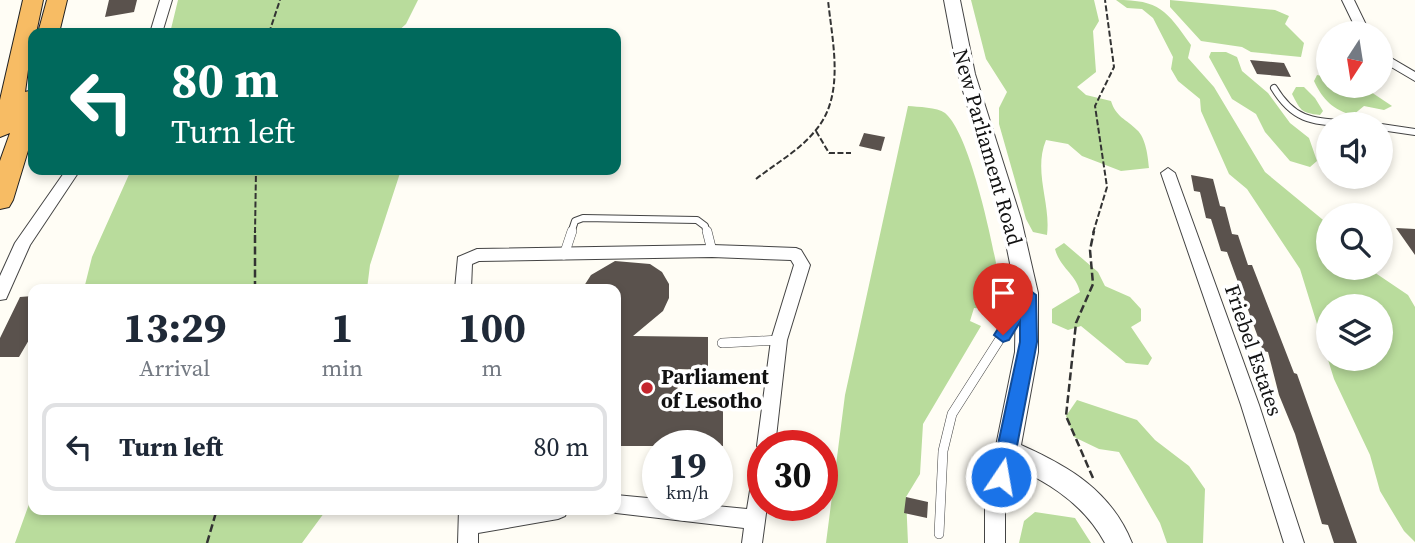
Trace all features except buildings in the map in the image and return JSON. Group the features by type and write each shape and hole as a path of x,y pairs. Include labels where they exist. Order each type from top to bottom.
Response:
{"highway":[{"path":"0,129 10,107 33,0"},
{"path":"50,28 57,0"},
{"path":"0,200 28,113"}],"street":[{"path":"158,28 166,0"},
{"name":"New Parliament Road","path":"952,0 964,72 1016,235 1028,295 1028,342 995,503 995,543"},
{"path":"1348,0 1358,21"},
{"path":"1393,63 1415,77"},
{"name":"Friebel Estates","path":"1168,173 1250,405 1294,543"},
{"path":"0,294 23,243 70,175"},
{"path":"463,284 462,266 470,257 786,251 801,258 802,265 779,340 768,430"},
{"path":"1007,451 1061,475 1087,493 1107,518 1119,543"},
{"path":"621,505 747,519"},
{"path":"468,526 526,515"},
{"path":"752,543 756,521"}],"lane":[{"path":"1274,88 1289,112 1316,120"},
{"path":"1393,129 1415,132"},
{"path":"564,255 570,229 575,221 583,218 697,220 705,226 712,251"},
{"path":"939,534 943,451 953,414 1028,295"},
{"path":"722,343 779,340"}],"path":[{"path":"270,28 280,0"},
{"path":"756,179 816,131 831,102 835,69 828,0"},
{"path":"1087,493 1094,480 1091,467 1066,416 1076,323 1093,284 1090,250 1098,209 1107,187 1095,106 1114,67 1105,0"},
{"path":"816,131 829,153 850,153"},
{"path":"256,175 256,284"},
{"path":"207,543 215,515"}],"green space":[{"path":"178,0 418,0 402,28 171,28"},
{"path":"971,0 1094,0 1099,21 1093,31 1096,72 1077,87 1086,95 1111,101 1116,111 1140,133 1144,143 1149,168 1121,171 1082,156 1068,144 1046,140 1041,164 1047,235 1033,232 1026,219 999,124 999,108 1007,92 986,59"},
{"path":"1116,0 1143,2 1168,15 1191,45 1188,58 1214,87 1265,172 1316,214 1316,280 1386,280 1408,295 1415,307 1415,542 1404,531 1380,491 1370,455 1332,371 1393,371 1393,294 1316,294 1316,321 1300,269 1247,189 1229,174 1201,111 1200,99 1178,81 1171,69 1173,57 1153,18 1142,9 1127,8"},
{"path":"1170,0 1275,10 1289,16 1285,24 1304,43 1301,57 1251,52 1242,47 1201,41 1170,7"},
{"path":"1211,52 1226,52 1237,57 1242,71 1268,93 1290,123 1309,138 1316,162 1310,167 1290,161 1265,132 1256,114 1232,99 1209,57"},
{"path":"1296,87 1304,87 1323,111 1316,112 1316,114 1304,111 1292,94"},
{"path":"1380,98 1392,106 1384,110 1364,106 1357,112 1344,112 1325,99"},
{"path":"908,106 942,111 955,126 975,175 997,266 1004,310 974,308 970,321 981,326 923,424 920,474 906,497 908,543 826,543 829,521 838,521 838,450 845,395"},
{"path":"129,175 399,175 370,265 368,284 85,284 92,257"},
{"path":"1064,243 1098,272 1105,286 1130,297 1141,309 1141,321 1131,327 1152,358 1148,365 1126,363 1081,326 1068,330 1052,323 1052,309 1080,292 1075,280 1057,256 1055,249"},
{"path":"1077,400 1137,420 1155,440 1189,466 1205,489 1203,543 1167,543 1160,523 1119,452 1099,449 1074,437 1066,416"},
{"path":"28,507 28,515 323,515 302,543 15,543"},
{"path":"1035,512 1075,518 1091,543 1019,543 1024,521"}],"place":[{"name":"Parliament of Lesotho","path":"647,388"}],"route":[{"path":"1001,477 1028,342 1028,295 1003,335"}]}
